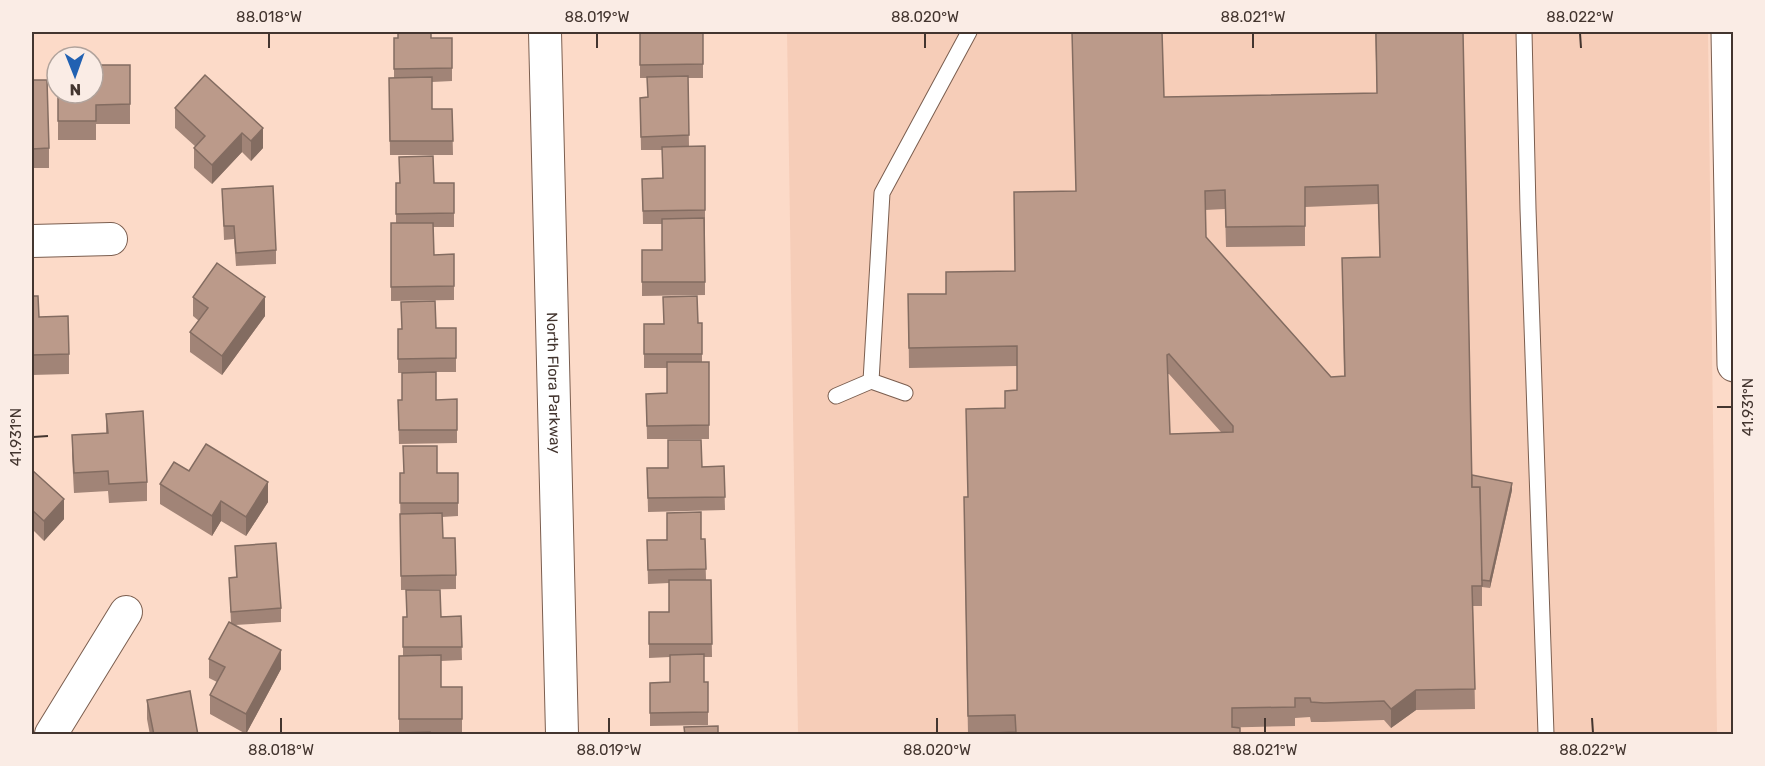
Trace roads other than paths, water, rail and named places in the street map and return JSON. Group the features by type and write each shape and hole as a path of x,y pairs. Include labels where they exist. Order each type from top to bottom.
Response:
{"street":[{"name":"North Flora Parkway","path":"545,32 562,735"},
{"path":"1728,32 1734,365"},
{"path":"32,241 111,239"},
{"path":"51,735 126,612"}],"lane":[{"path":"871,381 882,192 969,32"},
{"path":"1524,32 1528,221 1546,735"},
{"path":"836,396 871,381 905,393"}]}
